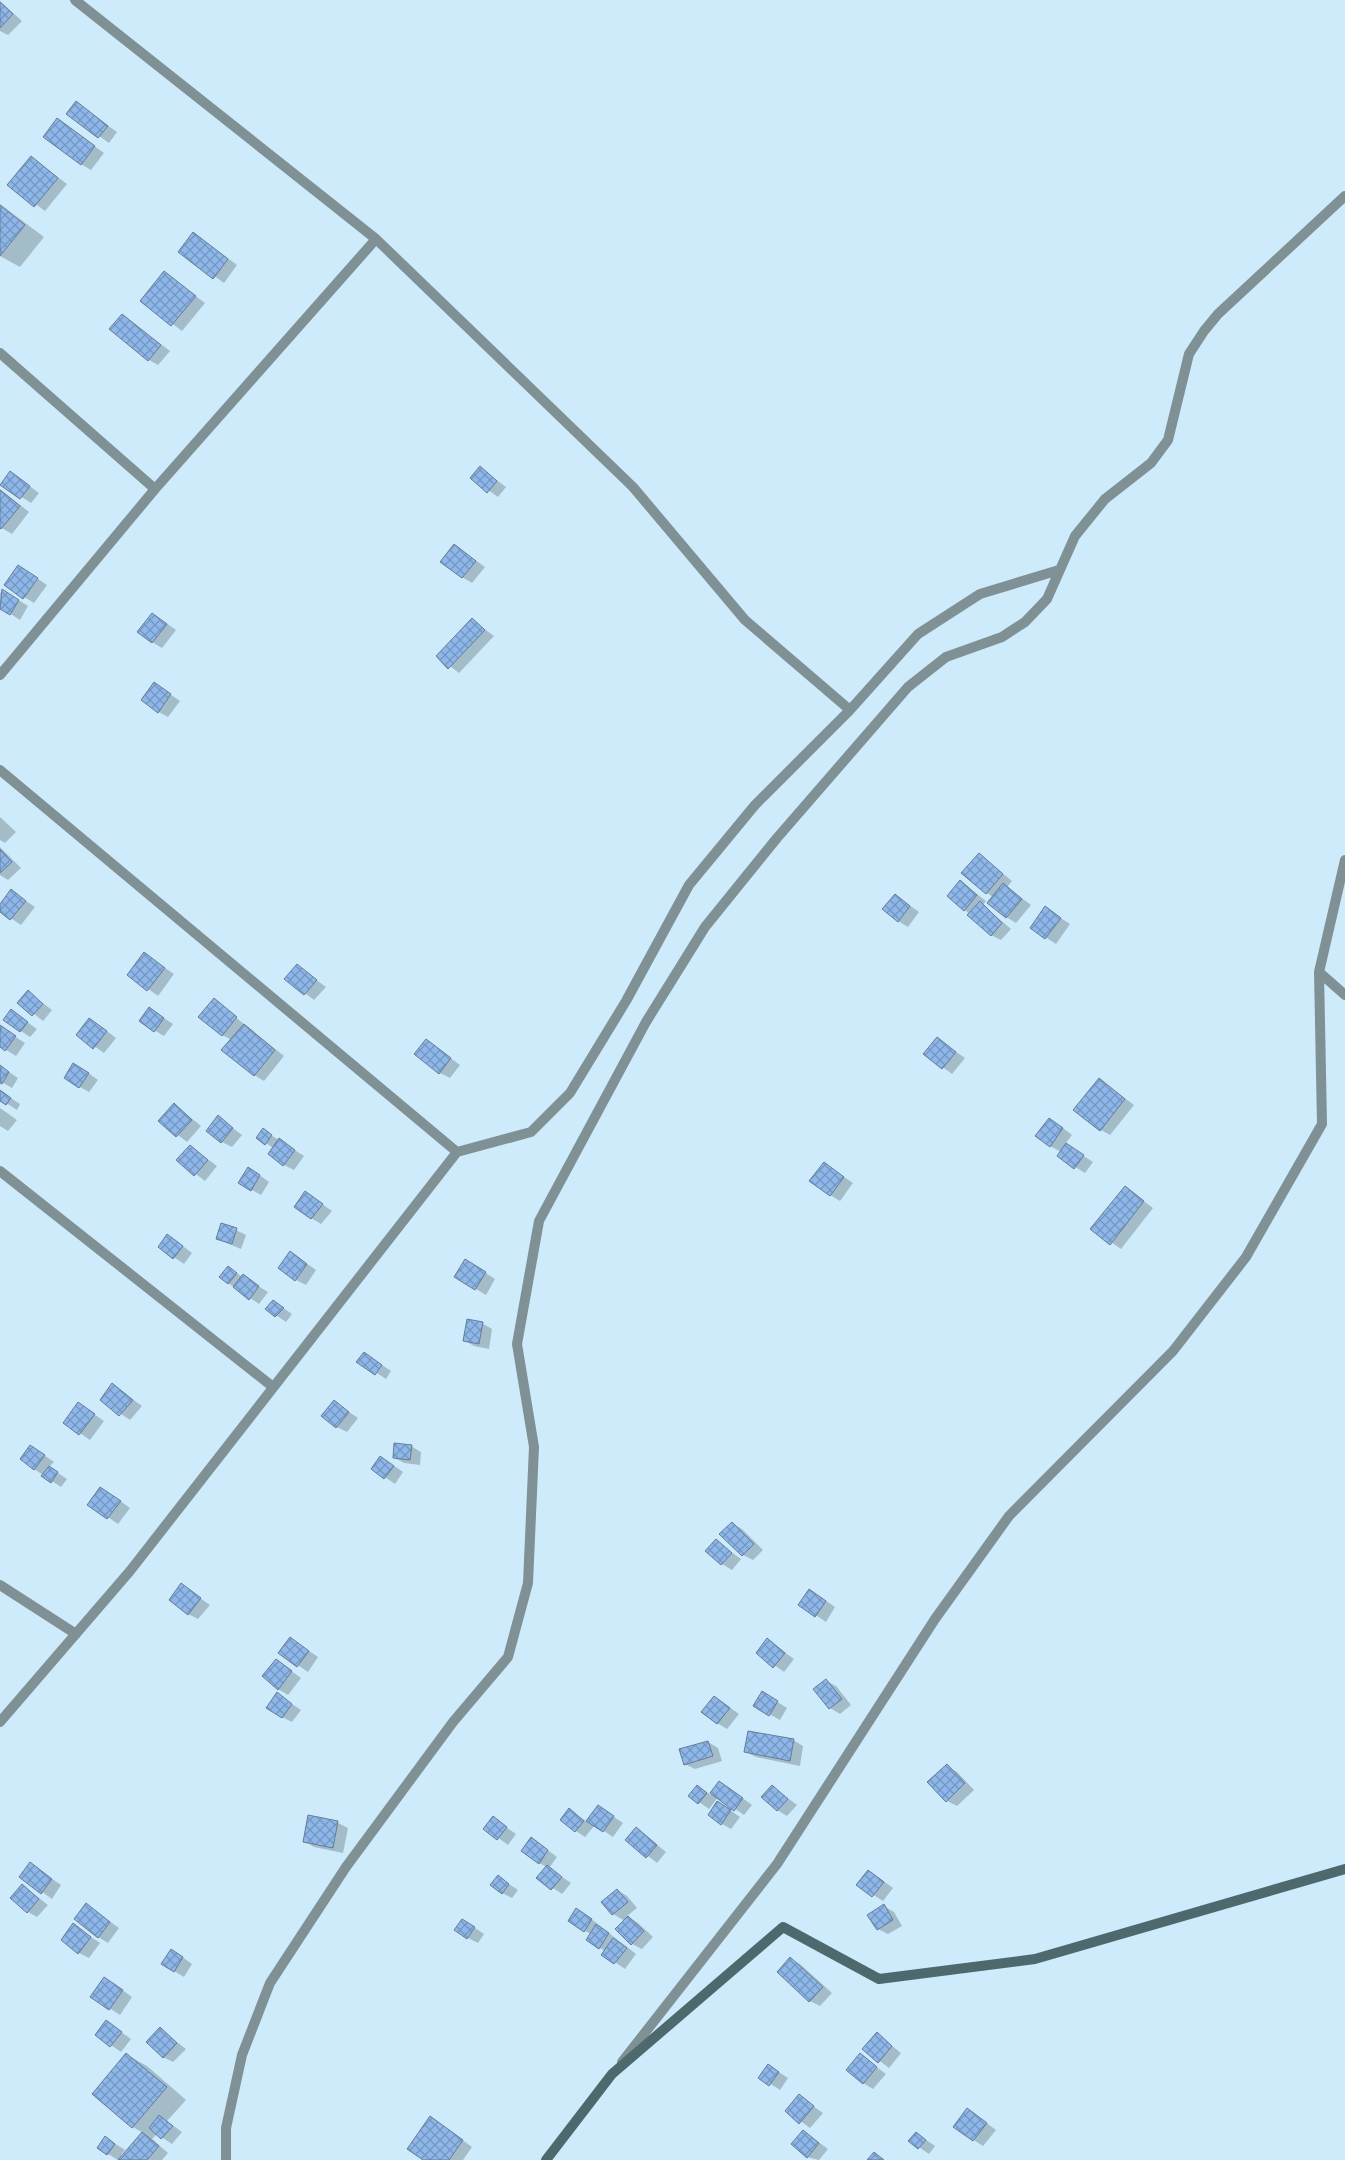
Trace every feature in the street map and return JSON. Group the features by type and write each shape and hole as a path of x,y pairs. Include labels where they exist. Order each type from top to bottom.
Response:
{"street":[{"path":"75,0 376,239 633,487 745,620 850,710"},
{"path":"226,2160 226,2128 242,2055 270,1983 352,1859 453,1722 508,1657 528,1582 534,1447 517,1344 539,1221 646,1022 705,927 777,838 908,687 946,657 1002,636 1025,622 1047,599 1075,536 1105,499 1151,463 1168,440 1190,354 1204,331 1218,314 1345,196"},
{"path":"0,675 155,489 376,239"},
{"path":"0,353 155,489"},
{"path":"0,1722 130,1571 457,1152 531,1132 570,1093 626,1000 689,885 755,806 850,710 918,634 980,594 1059,570"},
{"path":"0,770 457,1152"},
{"path":"546,2160 777,1864 935,1619 1009,1516 1173,1351 1246,1257 1322,1124 1318,972 1345,860"},
{"path":"1318,972 1345,995"},
{"path":"0,1172 273,1388"},
{"path":"0,1585 76,1634"},
{"path":"612,2074 783,1927 879,1979 1035,1959 1345,1869"}],"building":[{"path":"0,2 13,14 0,28"},
{"path":"76,101 108,126 98,138 66,114"},
{"path":"57,118 95,146 81,165 43,137"},
{"path":"31,156 58,178 34,207 7,185"},
{"path":"0,205 25,225 0,256"},
{"path":"193,232 228,259 213,279 178,252"},
{"path":"164,271 196,296 171,326 140,301"},
{"path":"122,314 161,345 148,361 109,329"},
{"path":"480,466 497,481 487,493 470,478"},
{"path":"10,471 30,486 20,499 0,485"},
{"path":"0,490 20,506 1,529 0,528"},
{"path":"454,544 476,561 462,578 440,562"},
{"path":"18,565 38,578 23,599 4,585"},
{"path":"2,589 19,600 10,615 0,609"},
{"path":"152,613 167,624 152,643 137,632"},
{"path":"472,618 485,630 448,669 436,656"},
{"path":"154,682 171,694 158,713 141,700"},
{"path":"0,849 12,862 0,873"},
{"path":"979,853 1003,874 986,894 961,873"},
{"path":"960,880 977,895 964,911 947,896"},
{"path":"1003,883 1022,899 1006,918 987,903"},
{"path":"11,889 26,901 10,920 0,912 0,904"},
{"path":"895,894 910,906 898,922 882,909"},
{"path":"980,901 1002,923 991,936 967,915"},
{"path":"1045,906 1061,918 1045,939 1030,928"},
{"path":"144,952 165,968 147,991 127,975"},
{"path":"297,964 317,980 304,995 284,979"},
{"path":"28,990 43,1004 32,1016 17,1003"},
{"path":"214,998 237,1017 222,1036 198,1017"},
{"path":"149,1007 164,1018 154,1032 139,1021"},
{"path":"11,1009 28,1022 20,1032 3,1020"},
{"path":"89,1018 107,1031 93,1049 76,1035"},
{"path":"244,1024 275,1050 254,1076 221,1050"},
{"path":"0,1025 16,1036 5,1051 0,1047"},
{"path":"937,1037 956,1052 942,1069 923,1054"},
{"path":"426,1039 451,1058 439,1074 414,1054"},
{"path":"73,1063 89,1073 79,1088 64,1078"},
{"path":"0,1065 9,1072 2,1084 0,1083"},
{"path":"1099,1078 1125,1099 1100,1131 1073,1110"},
{"path":"0,1090 11,1098 6,1105 0,1101"},
{"path":"174,1103 192,1120 176,1137 158,1121"},
{"path":"218,1115 233,1128 221,1143 206,1131"},
{"path":"1049,1118 1063,1128 1050,1147 1035,1136"},
{"path":"263,1128 272,1135 265,1145 256,1138"},
{"path":"279,1138 295,1150 283,1166 268,1154"},
{"path":"1066,1143 1084,1155 1074,1169 1057,1156"},
{"path":"190,1145 208,1160 194,1176 176,1160"},
{"path":"824,1162 844,1177 830,1196 809,1181"},
{"path":"248,1167 260,1175 251,1191 238,1183"},
{"path":"1125,1186 1144,1201 1110,1245 1090,1229"},
{"path":"305,1191 323,1204 311,1219 294,1207"},
{"path":"221,1223 237,1228 232,1244 216,1239"},
{"path":"167,1234 183,1246 173,1259 158,1247"},
{"path":"290,1251 307,1264 295,1281 278,1268"},
{"path":"465,1259 486,1272 475,1290 454,1277"},
{"path":"228,1266 237,1273 228,1284 219,1277"},
{"path":"243,1274 259,1286 249,1300 233,1287"},
{"path":"273,1300 284,1308 275,1317 265,1309"},
{"path":"467,1319 483,1322 479,1344 463,1341"},
{"path":"364,1352 382,1365 375,1375 356,1362"},
{"path":"112,1383 133,1400 119,1416 100,1400"},
{"path":"334,1400 349,1412 336,1428 321,1416"},
{"path":"78,1402 95,1414 79,1435 63,1423"},
{"path":"394,1443 412,1445 410,1460 393,1458"},
{"path":"30,1445 45,1455 34,1470 20,1459"},
{"path":"380,1456 394,1466 384,1479 371,1469"},
{"path":"49,1466 58,1472 51,1483 41,1476"},
{"path":"100,1487 121,1501 107,1519 87,1505"},
{"path":"732,1522 754,1544 742,1556 719,1534"},
{"path":"716,1539 732,1553 721,1565 705,1551"},
{"path":"181,1583 201,1598 188,1615 169,1600"},
{"path":"809,1589 826,1601 815,1617 798,1605"},
{"path":"290,1637 309,1651 297,1667 278,1653"},
{"path":"767,1638 785,1653 773,1668 756,1653"},
{"path":"276,1659 292,1671 278,1690 262,1676"},
{"path":"826,1679 842,1699 829,1709 813,1689"},
{"path":"762,1691 778,1701 769,1716 753,1706"},
{"path":"277,1692 292,1704 282,1718 266,1708"},
{"path":"714,1696 730,1708 717,1724 701,1712"},
{"path":"748,1731 794,1739 790,1761 744,1752"},
{"path":"708,1741 713,1756 684,1765 679,1749"},
{"path":"947,1764 965,1783 946,1802 927,1782"},
{"path":"719,1781 743,1798 734,1811 710,1793"},
{"path":"697,1785 707,1793 698,1804 688,1796"},
{"path":"772,1785 788,1799 777,1811 761,1797"},
{"path":"717,1801 731,1810 721,1825 708,1815"},
{"path":"598,1805 614,1816 603,1832 586,1821"},
{"path":"569,1808 584,1821 575,1832 560,1820"},
{"path":"308,1815 338,1821 333,1848 303,1842"},
{"path":"493,1816 507,1827 497,1840 483,1829"},
{"path":"636,1827 657,1845 646,1858 625,1840"},
{"path":"531,1837 548,1850 539,1864 521,1851"},
{"path":"30,1862 52,1879 41,1894 19,1877"},
{"path":"547,1865 562,1877 551,1890 536,1878"},
{"path":"868,1870 884,1882 872,1897 856,1885"},
{"path":"498,1875 509,1884 502,1894 490,1885"},
{"path":"22,1884 39,1899 27,1913 10,1898"},
{"path":"617,1889 628,1902 612,1915 601,1902"},
{"path":"86,1903 110,1922 98,1938 74,1919"},
{"path":"884,1904 893,1920 877,1930 867,1915"},
{"path":"576,1908 592,1919 584,1932 568,1921"},
{"path":"628,1916 644,1931 631,1945 615,1929"},
{"path":"462,1919 475,1927 467,1939 454,1930"},
{"path":"73,1923 91,1937 78,1954 61,1940"},
{"path":"596,1924 609,1933 599,1949 586,1940"},
{"path":"613,1938 627,1948 614,1964 601,1955"},
{"path":"171,1949 183,1957 174,1972 161,1964"},
{"path":"790,1957 823,1987 809,2002 777,1972"},
{"path":"104,1977 123,1990 109,2010 90,1997"},
{"path":"106,2020 122,2032 110,2047 95,2035"},
{"path":"160,2027 177,2043 163,2058 146,2042"},
{"path":"877,2032 892,2046 878,2063 862,2049"},
{"path":"126,2053 167,2087 132,2128 92,2094"},
{"path":"860,2053 877,2067 863,2084 846,2070"},
{"path":"768,2064 779,2072 769,2086 758,2078"},
{"path":"799,2094 814,2106 799,2124 785,2111"},
{"path":"967,2108 987,2123 973,2141 953,2127"},
{"path":"159,2115 173,2126 161,2139 149,2128"},
{"path":"430,2116 463,2140 449,2160 423,2160 407,2149"},
{"path":"803,2130 819,2143 807,2158 791,2144"},
{"path":"142,2132 159,2146 147,2160 118,2160"},
{"path":"916,2132 926,2140 918,2149 908,2141"},
{"path":"105,2136 115,2144 107,2155 97,2148"},
{"path":"874,2152 884,2160 867,2160"}]}
